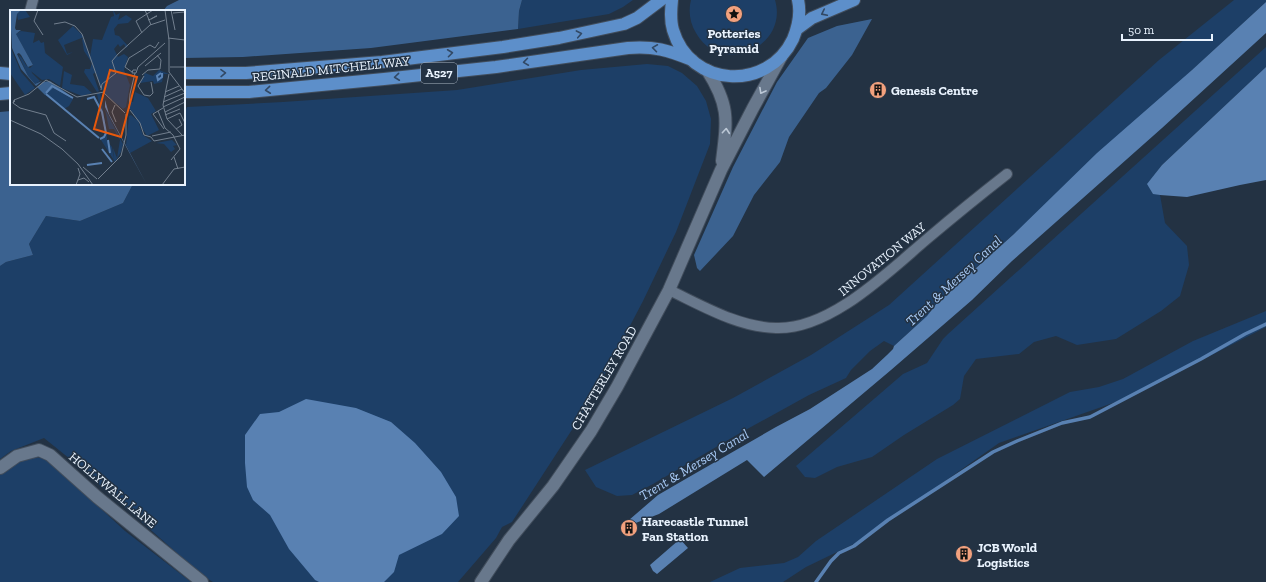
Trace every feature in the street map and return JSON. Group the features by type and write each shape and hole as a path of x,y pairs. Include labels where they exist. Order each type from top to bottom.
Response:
{"main road":[{"name":"REGINALD MITCHELL WAY","path":"185,74 246,73 382,62 552,39 624,24 637,18 661,0"},
{"name":"A527","path":"672,0 671,20 673,30 682,50 692,60 707,70 716,74 730,77 742,76 764,70 781,57 788,49 797,29 799,12 798,0"},
{"path":"797,29 812,18 854,0"},
{"name":"REGINALD MITCHELL WAY","path":"185,92 249,92 376,80 496,67 628,48 645,47 659,49 672,52 692,60"},
{"path":"0,73 10,74"},
{"path":"0,94 10,93"}],"street":[{"path":"30,10 33,0"},
{"name":"CHATTERLEY ROAD","path":"481,582 509,540 552,486 594,426 634,356 669,290 721,170 781,57"},
{"name":"CHATTERLEY ROAD","path":"707,70 722,97 725,111 726,128 721,170"},
{"name":"INNOVATION WAY","path":"669,290 720,314 752,326 777,329 804,325 819,320 845,305 878,281 1007,174"},
{"name":"HOLLYWALL LANE","path":"0,468 17,456 39,450 50,455 97,497 202,582"}],"shaded area":[{"path":"179,0 522,0 519,11 518,29 371,48 243,57 185,58 185,10 164,10 167,6"},
{"path":"522,0 633,0 609,14 518,29 519,11"},
{"path":"691,0 775,0 777,17 772,31 763,43 750,51 736,54 721,53 707,46 696,33 690,17"},
{"path":"1234,0 1266,0 1266,2 1014,234 953,287 937,303 927,316 894,346 884,341 870,351 851,370 846,378 809,395 632,495 617,496 596,487 585,470 733,398 811,355 889,305 1159,60"},
{"path":"1266,2 1266,33 1162,128 1012,261 972,300 764,477 747,460 659,514 633,524 629,520 658,495 810,409 872,369 893,349 894,346 927,316 937,303 1014,234 1097,153 1192,70"},
{"path":"872,19 852,55 826,88 819,93 789,137 780,162 754,195 733,236 700,271 697,268 694,255 733,167 777,82 808,38 837,26"},
{"path":"1266,47 1266,67 1162,165 1148,184 1153,193 1160,195 1165,223 1187,246 1189,265 1180,296 1161,311 1116,339 1077,345 1056,336 1034,342 1019,354 976,359 964,376 960,399 953,405 904,435 872,457 837,467 815,478 805,477 796,466 903,374 927,363 948,334"},
{"path":"647,64 668,66 682,73 697,86 706,101 711,119 710,144 676,232 643,301 590,402 512,522 502,527 496,538 458,582 213,582 203,576 75,463 44,438 11,451 0,459 0,266 6,262 33,255 29,244 46,216 80,221 123,203 132,185 185,185 185,113 187,107 457,90 581,70"},
{"path":"1266,67 1266,180 1187,197 1153,194 1147,184 1162,165"},
{"path":"10,111 10,185 132,185 123,203 80,221 46,216 29,244 33,255 6,262 0,266 0,112"},
{"path":"1266,311 1266,327 1130,397 999,443 860,541 806,567 783,582 710,582 740,568 784,563 798,557 816,541 937,459 1070,392 1099,387 1123,379 1193,341"},
{"path":"306,399 356,408 391,422 415,443 441,472 456,497 459,516 442,534 399,555 394,572 384,582 319,582 315,580 289,549 270,515 253,500 247,487 245,435 260,414 279,412"},
{"path":"27,457 46,458 125,531 191,582 0,582 0,473"},
{"path":"680,539 688,548 657,574 653,571 650,565"}],"waterway":[{"path":"816,582 831,561 839,553 854,546 888,520 993,452 1062,423 1090,417 1266,324"}],"place":[{"name":"Potteries Pyramid","path":"734,14"},
{"name":"Genesis Centre","path":"878,90"},
{"name":"Harecastle Tunnel Fan Station","path":"629,528"},
{"name":"JCB World Logistics","path":"964,554"}],"water label":[{"name":"Trent & Mersey Canal","path":"954,281"},
{"name":"Trent & Mersey Canal","path":"694,465"}]}
